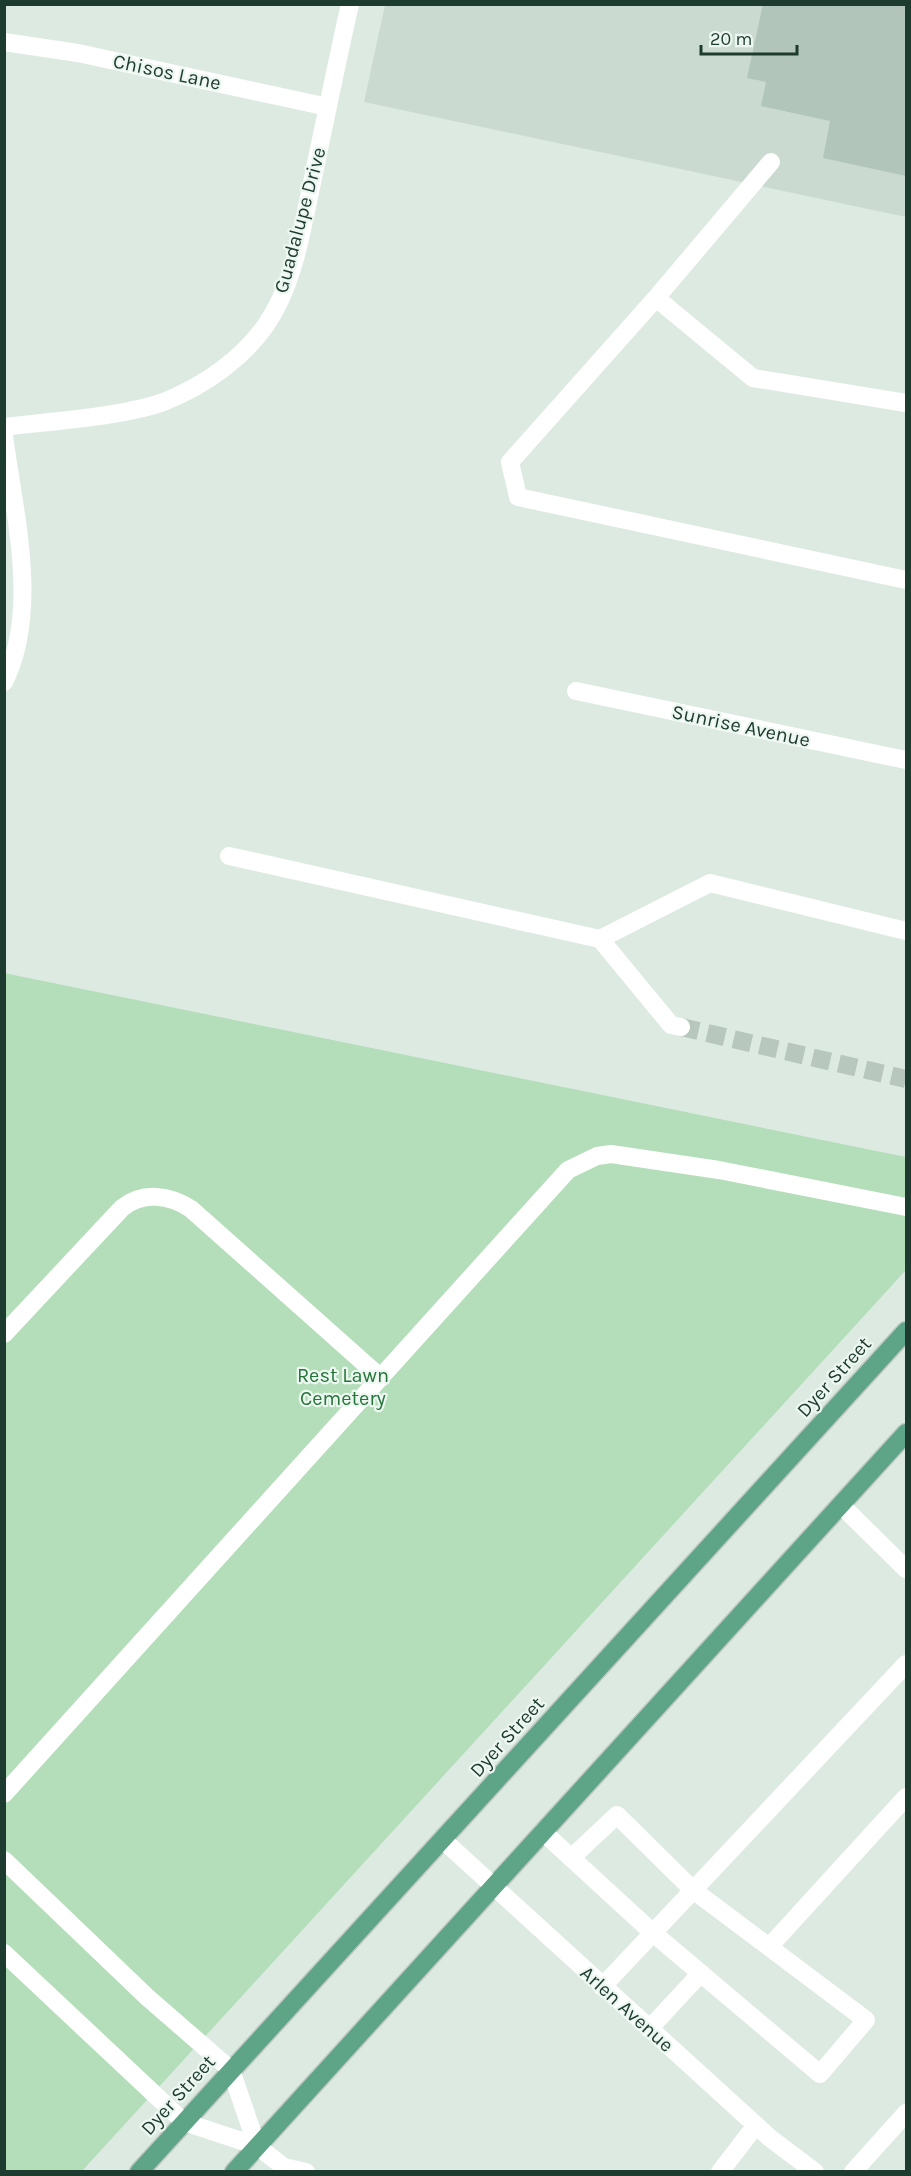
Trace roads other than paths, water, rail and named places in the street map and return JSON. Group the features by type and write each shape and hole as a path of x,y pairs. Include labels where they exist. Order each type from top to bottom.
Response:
{"main road":[{"name":"Dyer Street","path":"139,2172 906,1331"},
{"path":"234,2172 906,1433"}],"street":[{"name":"Guadalupe Drive","path":"4,427 125,411 164,402 188,391 222,370 253,341 267,323 285,290 300,236 350,4"},
{"name":"Chisos Lane","path":"4,42 78,53 328,107"},
{"path":"771,162 656,298 510,462 518,497 906,580"},
{"path":"656,298 753,378 906,403"},
{"path":"4,436 24,589 22,627 13,664 4,682"},
{"name":"Sunrise Avenue","path":"576,691 906,760"},
{"path":"230,856 600,939 671,1025 681,1027"},
{"path":"600,939 710,883 906,931"},
{"path":"4,1794 568,1170 597,1156 611,1154 718,1170 906,1207"},
{"path":"4,1334 122,1208 130,1202 147,1197 166,1197 191,1209 381,1378"},
{"path":"841,1505 906,1569"},
{"path":"602,1987 906,1664"},
{"path":"769,1947 906,1797"},
{"path":"543,1832 571,1858 653,1933 820,2074 866,2020 693,1890 617,1815 571,1858"},
{"name":"Arlen Avenue","path":"443,1840 492,1888 756,2125 815,2172"},
{"path":"4,1860 147,1997 231,2070 257,2146"},
{"path":"4,1953 184,2122 257,2146 284,2167 306,2172"},
{"path":"649,2029 701,1973"},
{"path":"853,2172 906,2113"},
{"path":"720,2172 756,2125"}],"tunnel":[{"path":"681,1027 906,1079"}],"park label":[{"name":"Rest Lawn Cemetery","path":"343,1386"}]}
